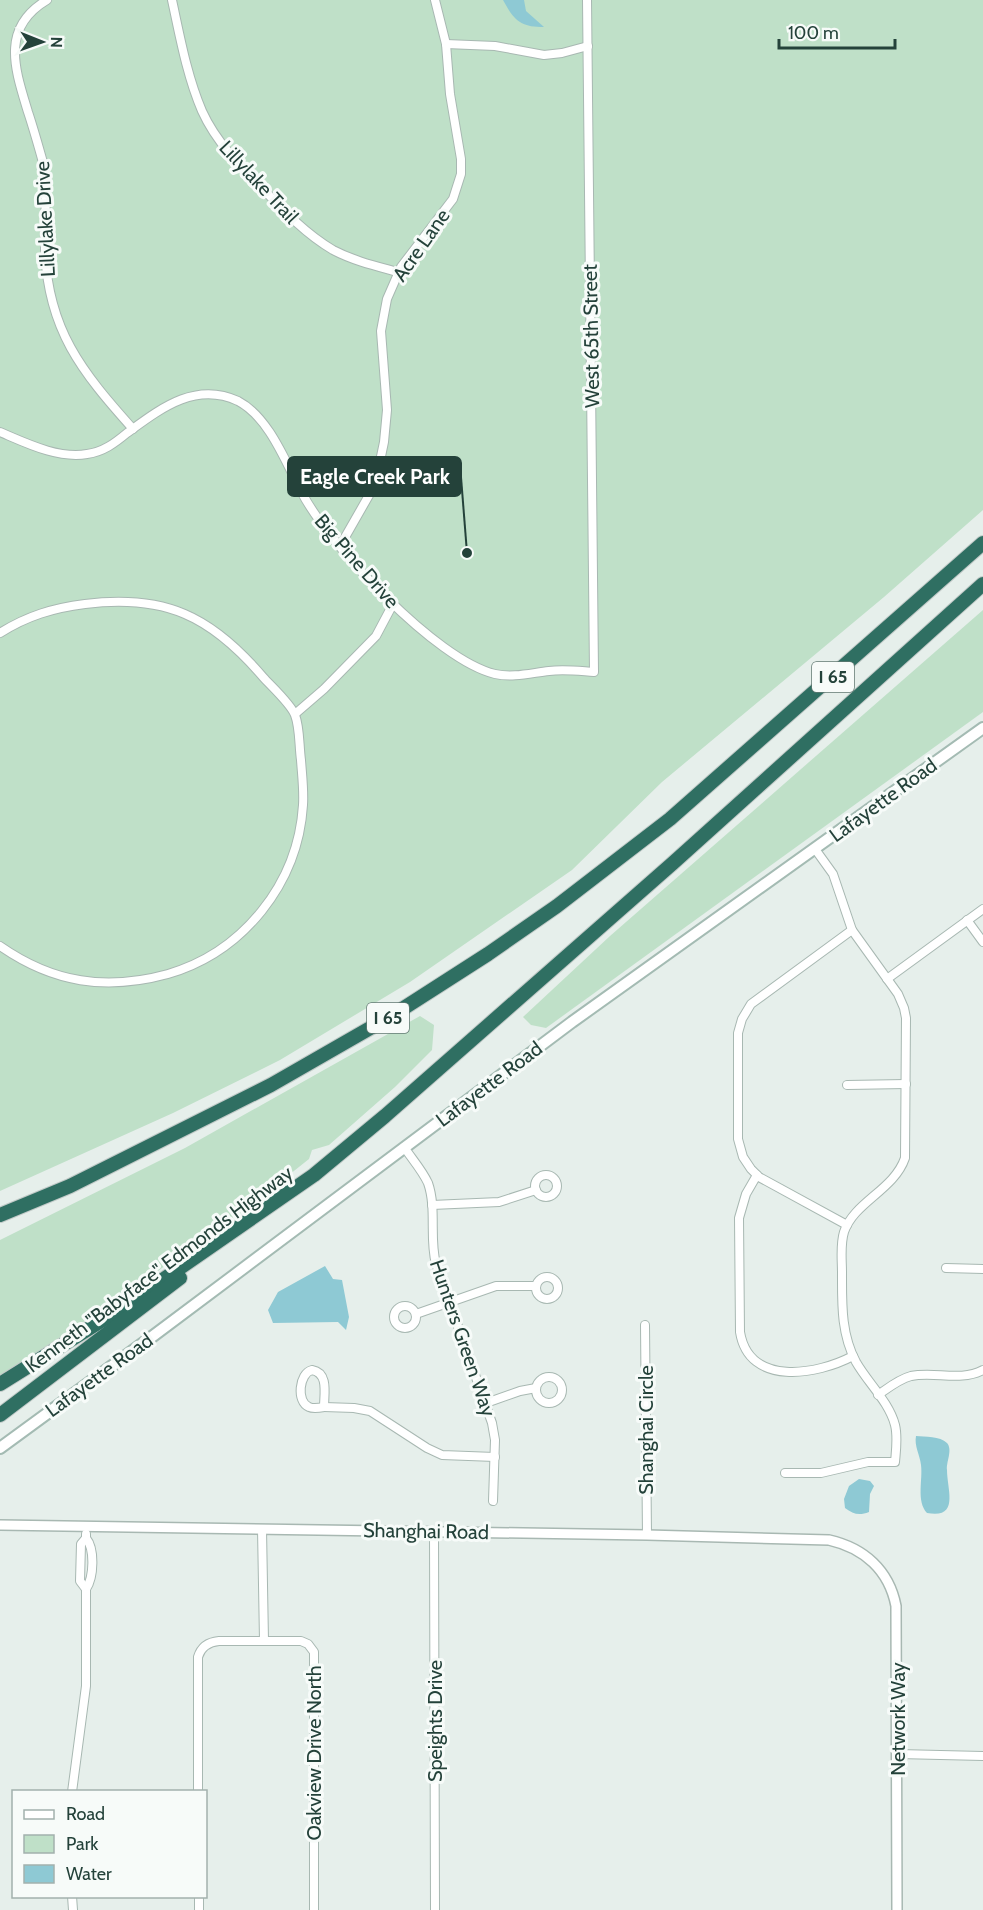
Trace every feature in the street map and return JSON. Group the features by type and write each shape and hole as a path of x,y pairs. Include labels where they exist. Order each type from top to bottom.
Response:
{"highway":[{"name":"I 65","path":"0,1225 70,1186 271,1085 345,1044 441,985 534,922 670,819 983,543"},
{"name":"I 65","path":"314,1175 385,1116 655,878 983,584"},
{"path":"955,610 983,591"},
{"path":"0,1384 125,1306 314,1175"},
{"name":"Kenneth \"Babyface\" Edmonds Highway","path":"0,1415 314,1175"},
{"path":"0,1215 70,1186"}],"main road":[{"name":"Lafayette Road","path":"0,1448 572,1022 983,728"}],"street":[{"name":"Lillylake Drive","path":"47,0 33,10 25,20 17,35 14,57 44,166 45,248 50,294 62,331 74,356 92,383 133,429"},
{"name":"Lillylake Trail","path":"172,0 197,99 214,134 234,159 301,227 323,244 354,260 398,272"},
{"path":"435,0 446,44 495,46 544,55 588,46"},
{"name":"West 65th Street","path":"587,0 594,672"},
{"name":"Acre Lane","path":"340,546 366,503 379,466 385,435 387,410 382,320 388,296 398,272 449,205 459,185 462,163 450,94 446,44"},
{"name":"Big Pine Drive","path":"1,434 45,449 82,455 107,448 167,404 190,396 215,394 230,398 246,406 266,425 309,505 340,546 393,604 442,646 472,665 489,672 514,676 562,670 594,672"},
{"path":"0,632 31,616 64,607 128,600 157,604 197,620 225,638 247,658 295,714 304,789 300,829 290,862 273,895 257,918 238,937 209,957 184,968 147,979 92,983 65,977 26,962 0,946"},
{"path":"295,714 324,689 376,636 393,604"},
{"path":"785,1473 818,1474 871,1461 895,1462 897,1437 895,1424 853,1356 846,1339 842,1310 842,1242 847,1225 858,1211 895,1178 903,1165 907,1148 904,1008 898,994 852,930 833,874 815,849"},
{"path":"887,979 983,909"},
{"path":"967,921 983,942"},
{"path":"847,1225 757,1175 747,1164 738,1138 737,1040 741,1019 756,999 852,930"},
{"path":"847,1085 906,1084"},
{"name":"Hunters Green Way","path":"404,1147 428,1183 432,1205 433,1253 495,1435 493,1501"},
{"path":"757,1175 746,1194 739,1218 740,1332 743,1346 757,1362 769,1369 780,1371 818,1370 836,1365 853,1356"},
{"path":"432,1205 499,1202 536,1190"},
{"path":"946,1268 983,1269"},
{"path":"416,1314 496,1286 536,1286"},
{"name":"Shanghai Circle","path":"645,1325 647,1535"},
{"path":"324,1407 324,1377 316,1370 307,1371 302,1378 302,1401 309,1407 354,1408 370,1411 427,1448 442,1455 495,1457"},
{"path":"878,1395 900,1380 911,1376 967,1375 983,1370"},
{"path":"486,1403 522,1390 536,1388"},
{"name":"Shanghai Road","path":"0,1525 647,1535 830,1540 852,1546"},
{"path":"72,1790 86,1686 86,1589 80,1581 81,1544 86,1538 86,1526"},
{"path":"262,1529 264,1641"},
{"name":"Speights Drive","path":"434,1532 435,1910"},
{"name":"Network Way","path":"852,1546 869,1557 879,1568 889,1584 896,1603 897,1910"},
{"name":"Oakview Drive North","path":"198,1790 199,1654 206,1644 213,1642 305,1642 314,1652 314,1910"},
{"path":"898,1754 983,1755"}],"green space":[{"path":"0,0 983,0 983,510 884,597 662,782 572,870 410,982 280,1060 173,1113 0,1191"},
{"path":"983,610 983,712 546,1028 531,1025 523,1017 610,936"},
{"path":"420,1016 434,1025 432,1050 395,1087 329,1145 312,1150 309,1159 246,1209 202,1238 138,1286 0,1375 0,1240 185,1148"}],"water":[{"path":"503,0 524,0 526,11 544,27 523,24 514,17"},
{"path":"325,1266 333,1279 342,1280 349,1317 346,1330 338,1322 273,1323 268,1310 278,1292"},
{"path":"916,1436 940,1439 949,1446 947,1467 949,1501 944,1512 927,1513 922,1503 921,1465"},
{"path":"859,1479 870,1481 874,1486 870,1494 869,1512 859,1514 845,1508 844,1499 849,1486"}],"place":[{"name":"Eagle Creek Park","path":"467,553"}]}
